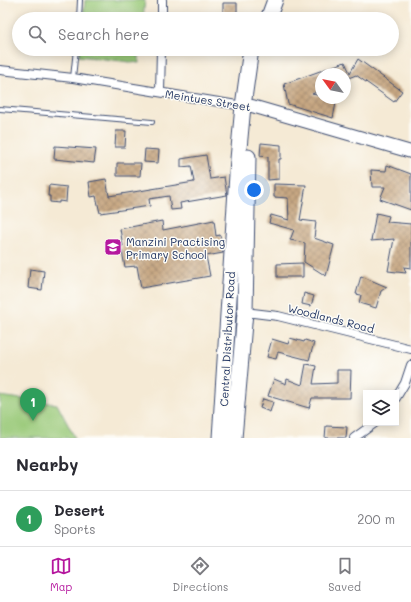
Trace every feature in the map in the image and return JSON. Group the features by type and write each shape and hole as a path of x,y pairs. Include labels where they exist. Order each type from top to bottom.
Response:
{"highway":[{"path":"261,12 264,0"},
{"path":"271,12 275,0"},
{"name":"Central Distributor Road","path":"234,438 245,312 248,106 251,56"},
{"name":"Central Distributor Road","path":"220,438 238,159 259,56"}],"street":[{"path":"162,0 162,12"},
{"path":"160,92 161,56"},
{"name":"Meintues Street","path":"0,70 74,78 248,106 411,152"},
{"name":"Woodlands Road","path":"245,312 278,316 411,349"},
{"path":"399,393 405,383 411,365"},
{"path":"354,438 371,426"}],"lane":[{"path":"79,12 80,0"},
{"path":"74,78 76,56"},
{"path":"0,109 152,122"}],"green space":[{"path":"85,0 145,0 144,12 84,12"},
{"path":"79,56 139,56 139,63"},
{"path":"0,396 57,404 75,438 0,438"}],"building":[{"path":"223,3 237,3 237,12 223,12"},
{"path":"358,59 402,91 394,102 356,75 351,77 351,71"},
{"path":"345,62 348,68 328,68"},
{"path":"315,73 315,93 312,94 315,95 315,104 336,104 333,118 288,104 284,84"},
{"path":"116,131 126,131 125,147 115,147"},
{"path":"261,143 281,145 279,179 268,180 268,157 260,156"},
{"path":"55,146 96,149 94,163 54,159"},
{"path":"145,149 159,150 158,163 144,162"},
{"path":"206,155 210,179 224,177 227,195 180,203 181,209 171,210 169,196 149,199 150,206 100,213 96,196 91,197 89,182 106,179 109,196 194,182 191,166 181,167 181,159"},
{"path":"117,163 141,163 140,176 117,176"},
{"path":"387,165 411,174 411,210 380,199 385,187 372,187 371,170 386,171"},
{"path":"274,184 306,185 300,220 316,222 314,238 334,245 326,276 304,262 305,243 290,240 294,230 269,223 271,215 289,220 288,198 274,197"},
{"path":"49,185 67,187 66,202 50,202 50,196 48,196"},
{"path":"376,213 389,216 387,222 411,224 411,268 404,267 406,273 388,271 394,239 371,241"},
{"path":"214,220 216,236 220,235 223,253 206,256 210,276 141,288 137,266 125,267 121,246 123,246 120,229 162,221 163,230"},
{"path":"303,263 303,277 277,277 277,264"},
{"path":"30,269 44,271 42,290 28,288"},
{"path":"361,276 387,287 381,291 376,308 359,303 361,295 356,294"},
{"path":"304,293 314,296 311,306 302,304"},
{"path":"290,338 314,343 309,360 278,352 276,359 267,357 272,339 288,344"},
{"path":"306,364 316,366 313,384 337,383 337,370 351,370 350,398 312,398 309,408 268,396 274,379 286,384 287,379 302,385"},
{"path":"263,399 273,402 270,412 260,408"},
{"path":"326,426 347,427 346,438 325,438"}],"place":[{"name":"Manzini Practising Primary School","path":"113,247"},
{"name":"Desert","path":"33,421"}]}
